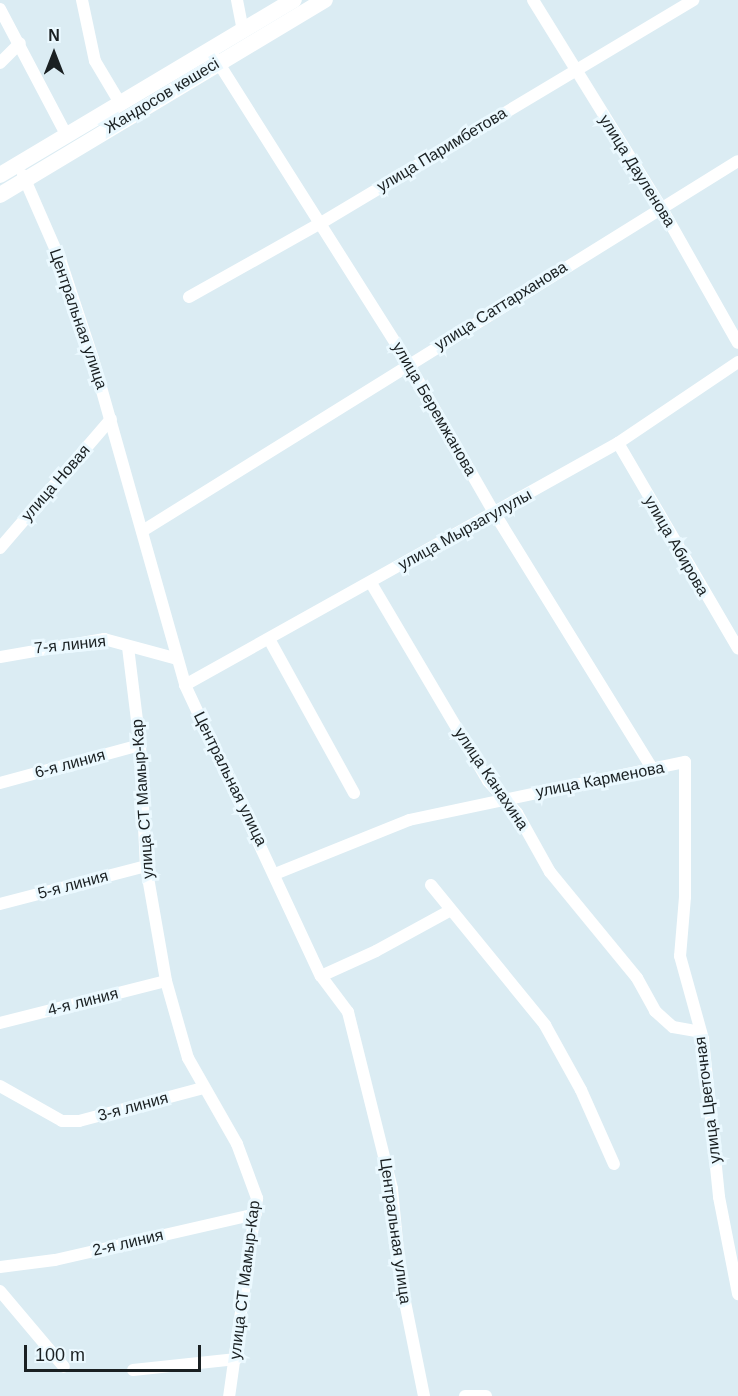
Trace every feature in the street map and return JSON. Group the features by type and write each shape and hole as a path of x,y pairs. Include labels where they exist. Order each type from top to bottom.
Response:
{"main road":[{"name":"Жандосов көшесі","path":"0,175 21,170 214,57 243,31 294,0"},
{"name":"Жандосов көшесі","path":"0,195 21,170 66,134 120,103 325,0"}],"street":[{"path":"82,0 95,61 120,103"},
{"path":"237,0 243,31"},
{"name":"улица Дауленова","path":"532,0 573,71 661,207 738,343"},
{"name":"улица Паримбетова","path":"189,297 321,223 693,0"},
{"path":"0,9 20,43 66,134"},
{"path":"0,63 20,43"},
{"name":"улица Беремжанова","path":"214,57 408,363 495,514 654,771"},
{"name":"улица Саттарханова","path":"144,530 408,363 738,161"},
{"name":"Центральная улица","path":"21,170 61,262 111,419 144,530 174,658 321,976 348,1012 392,1189 401,1282 424,1396"},
{"name":"улица Мырзагулулы","path":"185,685 495,514 618,442 738,362"},
{"name":"улица Новая","path":"0,548 111,419"},
{"name":"улица Абирова","path":"618,442 738,648"},
{"name":"улица Канахина","path":"371,583 488,781 517,813 549,872 637,978 655,1011 673,1027 700,1032"},
{"name":"7-я линия","path":"0,657 95,639 174,658"},
{"path":"268,639 354,793"},
{"name":"улица СТ Мамыр-Кар","path":"128,647 140,745 146,866 166,981 188,1058 203,1088 237,1144 250,1173 257,1198 229,1396"},
{"name":"6-я линия","path":"0,783 140,745"},
{"name":"улица Карменова","path":"275,874 409,820 504,798 654,771 685,762"},
{"name":"улица Цветочная","path":"685,762 685,897 680,956 700,1032 719,1197 738,1294"},
{"name":"5-я линия","path":"0,904 146,866"},
{"path":"431,885 545,1025 581,1090 614,1164"},
{"path":"321,976 376,951 451,910"},
{"name":"4-я линия","path":"0,1023 166,981"},
{"name":"3-я линия","path":"0,1086 62,1121 79,1121 203,1088"},
{"name":"2-я линия","path":"0,1267 55,1260 256,1214"},
{"path":"0,1292 64,1367"},
{"path":"133,1370 236,1359"},
{"path":"465,1396 486,1396"}]}
